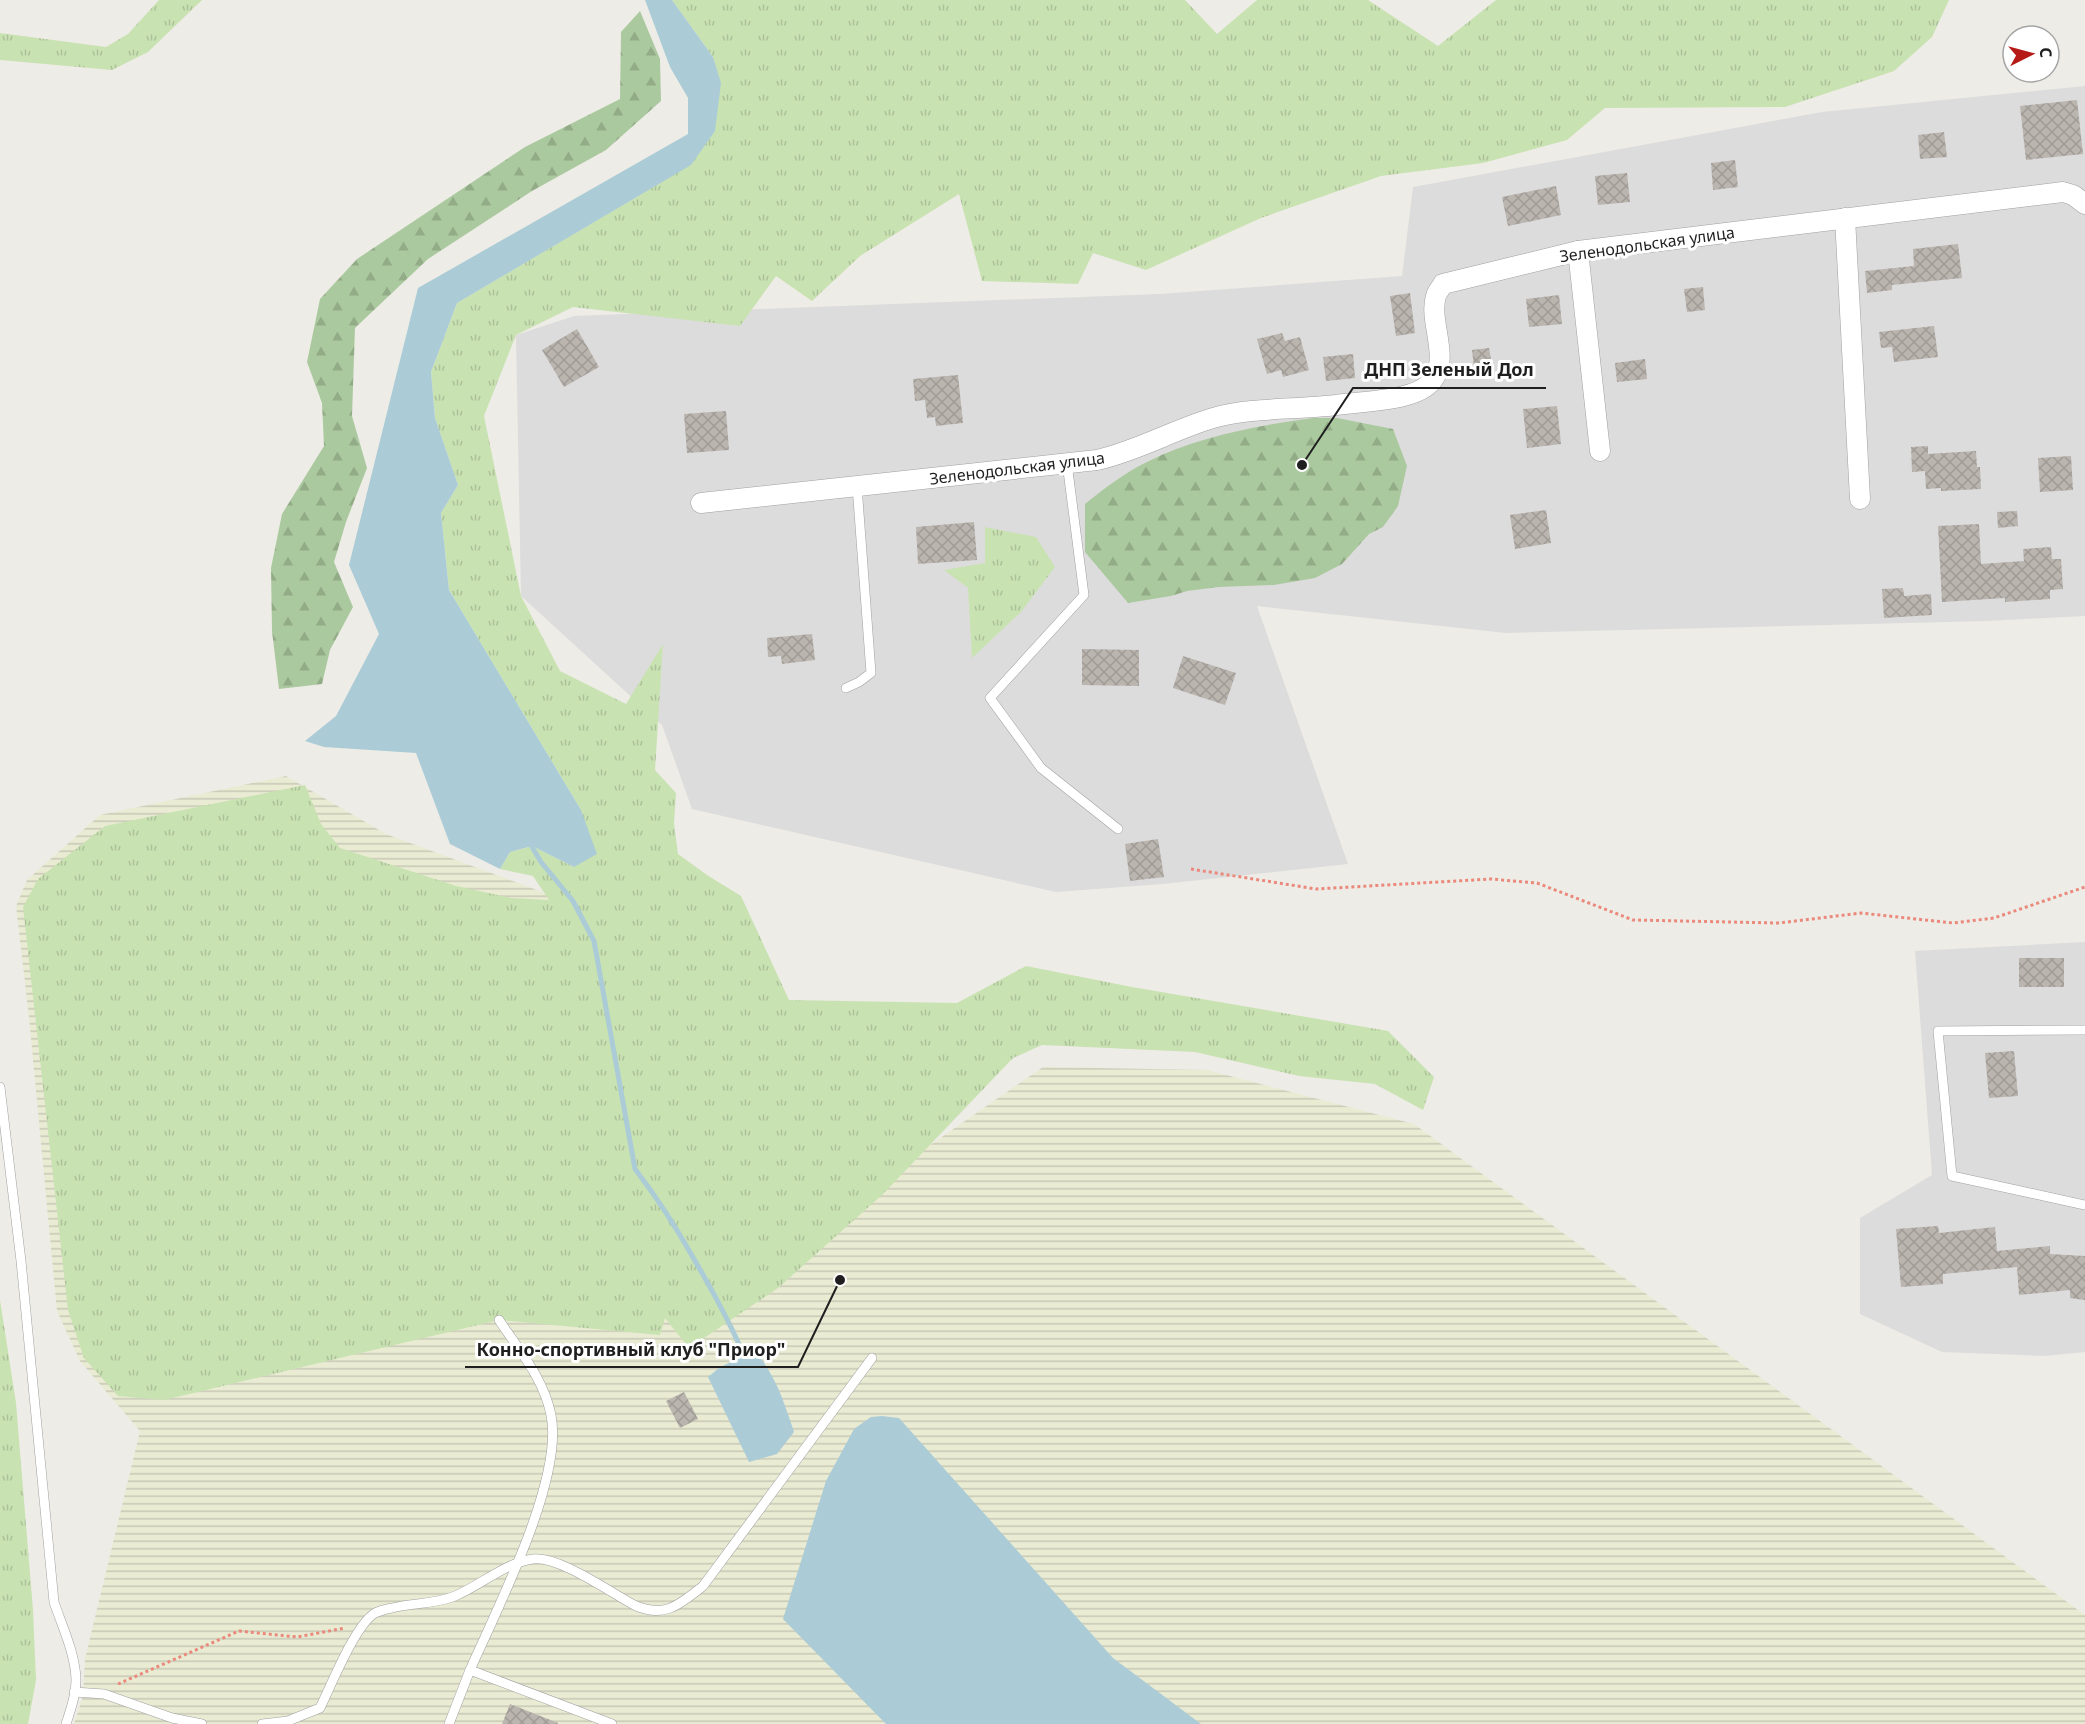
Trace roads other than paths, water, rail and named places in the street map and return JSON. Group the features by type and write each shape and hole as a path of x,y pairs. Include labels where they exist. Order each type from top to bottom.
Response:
{"street":[{"name":"Зеленодольская улица","path":"701,503 1097,460 1120,455 1216,417 1327,406 1421,392 1433,380 1439,361 1436,297 1443,284 1578,251 2063,192 2073,195 2085,204"},
{"path":"1845,218 1860,499"},
{"path":"1578,251 1600,451"}],"lane":[{"path":"1067,463 1084,595 990,698 1041,768 1118,829"},
{"path":"846,687 859,682 871,673 857,486"},
{"path":"2085,1030 1938,1030 1952,1176 2085,1205"},
{"path":"0,1087 21,1262 54,1602 76,1680 73,1702 66,1724"},
{"path":"449,1724 534,1523 552,1455 552,1417 541,1382 499,1320"},
{"path":"262,1724 288,1721 320,1708 353,1641 364,1624 375,1614 392,1608 452,1597 516,1565 534,1559 560,1563 647,1611 677,1607 703,1586 872,1358"},
{"path":"470,1670 612,1724"},
{"path":"74,1692 104,1694 172,1718 202,1724"}],"water":[{"path":"645,0 672,0 713,57 721,83 715,131 691,165 457,303 431,372 435,418 458,485 441,513 449,590 581,810 597,854 574,867 532,846 510,852 500,869 450,844 416,753 324,747 305,741 336,716 379,634 349,565 418,288 688,134 688,98 670,67"},
{"path":"754,1350 774,1379 794,1432 777,1454 749,1462 708,1377 719,1368"},
{"path":"871,1417 899,1418 1113,1658 1201,1724 886,1724 783,1619 826,1481 854,1429"}],"waterway":[{"path":"528,840 541,862 573,901 594,941 635,1169 691,1253 724,1313 746,1361"}],"place":[{"name":"ДНП Зеленый Дол","path":"1302,465"},
{"name":"Конно-спортивный клуб \"Приор\"","path":"840,1280"}]}
